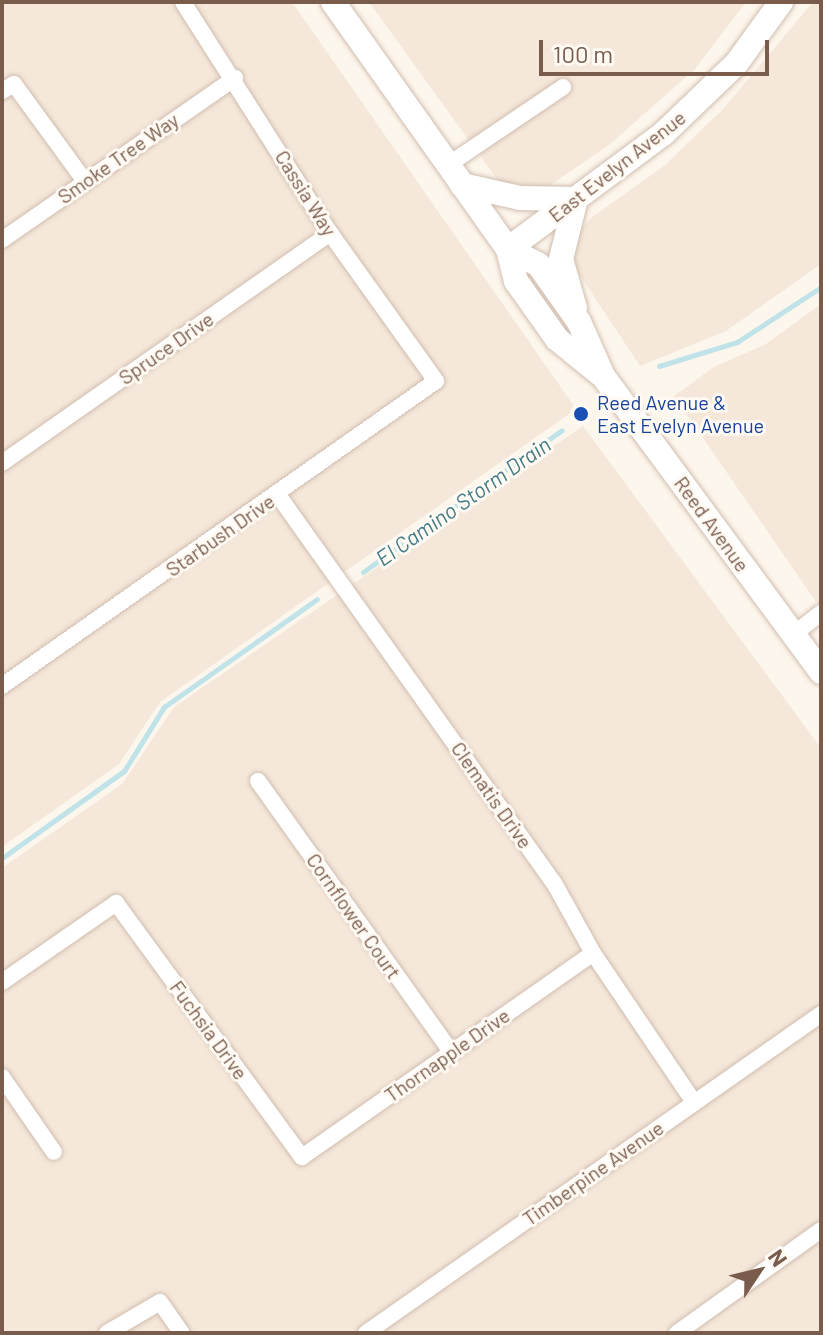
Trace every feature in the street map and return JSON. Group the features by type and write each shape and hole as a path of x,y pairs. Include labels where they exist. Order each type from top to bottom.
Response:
{"main road":[{"name":"Reed Avenue","path":"333,2 508,249 516,281 557,339 603,376"},
{"name":"East Evelyn Avenue","path":"508,249 685,114 736,64 781,2"},
{"path":"455,175 520,198 576,199 561,259 579,322"},
{"name":"Reed Avenue","path":"508,249 538,264 579,322 603,376 821,672"}],"street":[{"name":"Cassia Way","path":"183,2 235,78 330,233 436,381"},
{"name":"Smoke Tree Way","path":"2,240 84,180 235,78"},
{"path":"2,91 14,84 84,180"},
{"path":"455,175 563,87"},
{"name":"Spruce Drive","path":"2,463 330,233"},
{"name":"Starbush Drive","path":"2,686 278,495 436,381"},
{"name":"Clematis Drive","path":"278,495 554,883 593,953 694,1102"},
{"path":"794,634 821,613"},
{"name":"Cornflower Court","path":"258,781 451,1052"},
{"name":"Fuchsia Drive","path":"2,982 116,903 302,1157"},
{"name":"Thornapple Drive","path":"302,1157 593,953"},
{"name":"Timberpine Avenue","path":"366,1333 694,1102 820,1018"},
{"path":"2,1077 54,1152"},
{"path":"677,1333 821,1230"},
{"path":"107,1333 160,1302 182,1333"}],"shaded area":[{"path":"2,2 292,2 576,409 160,702 119,764 2,847"},
{"path":"369,2 746,2 695,69 609,145 546,188 499,182"},
{"path":"813,2 821,2 821,264 726,331 640,366 577,271 569,243 591,218 664,166 724,108"},
{"path":"821,304 821,609 674,396 714,367 766,344"},
{"path":"583,426 821,748 821,1333 2,1333 2,868 122,784 174,707"}],"waterway":[{"name":"El Camino Storm Drain","path":"659,366 737,342 821,287"},
{"name":"El Camino Storm Drain","path":"363,572 562,430"},
{"name":"El Camino Storm Drain","path":"2,858 124,771 164,707 317,599"}],"place":[{"name":"Reed Avenue & East Evelyn Avenue","path":"581,414"}]}
